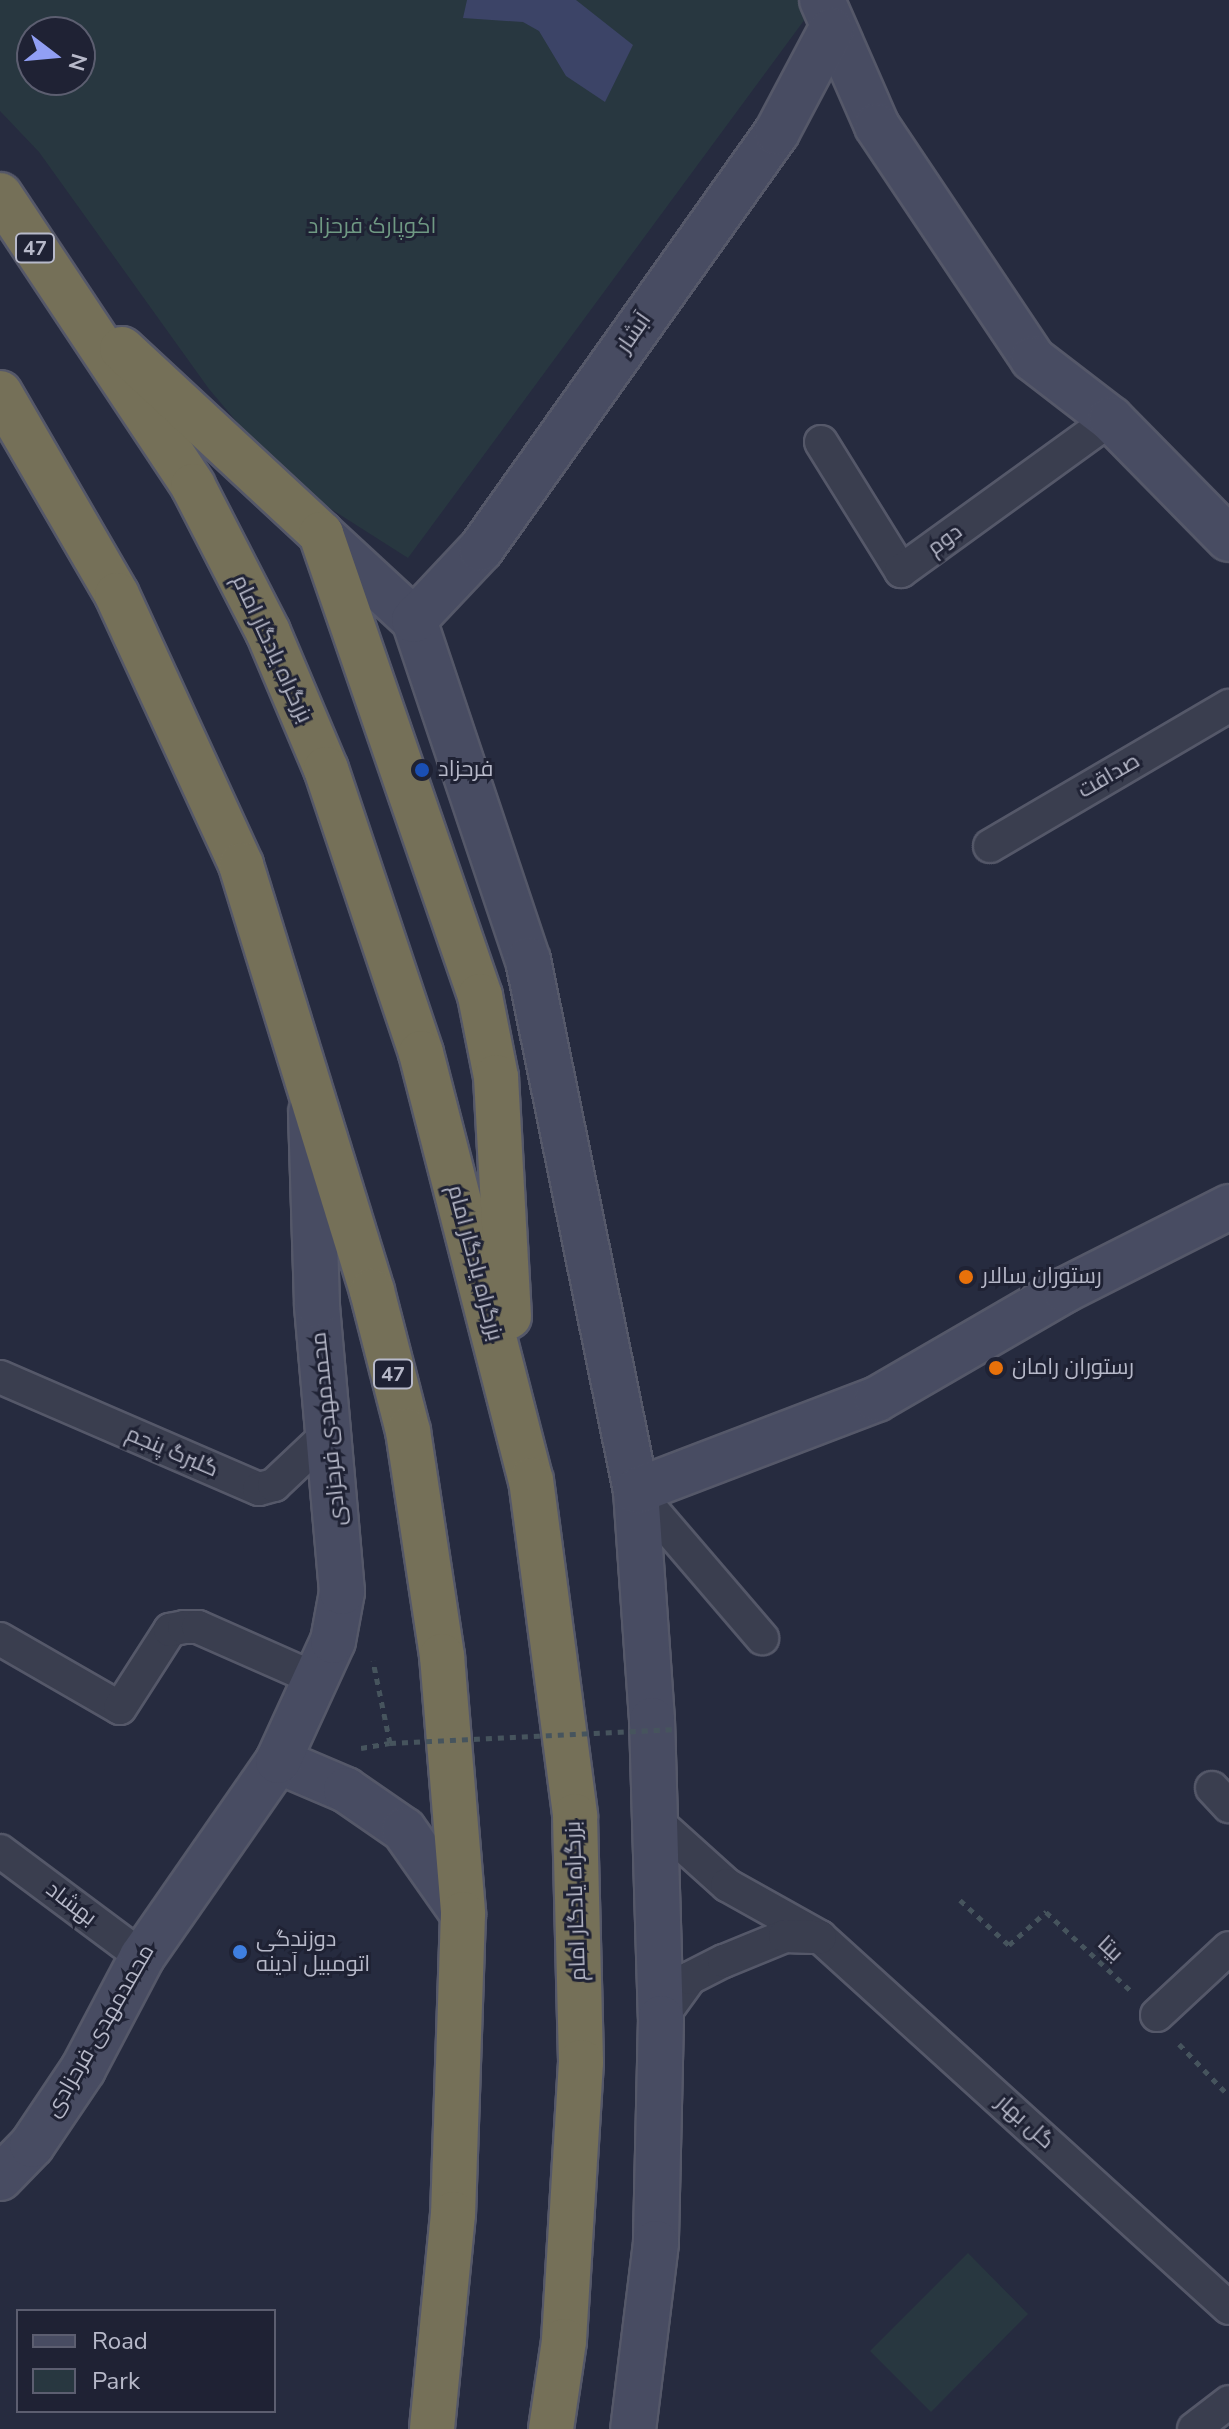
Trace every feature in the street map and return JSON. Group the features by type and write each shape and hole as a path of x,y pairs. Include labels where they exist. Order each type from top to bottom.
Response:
{"highway":[{"name":"بزرگراه یادگار امام","path":"0,195 193,486 268,632 326,769 421,1053 514,1410 531,1480 575,1816 581,2062 564,2341 551,2429"},
{"path":"70,301 321,534 480,996 496,1077 514,1410"},
{"name":"47","path":"0,393 42,458 183,728 241,865 372,1291 423,1515 454,1780 463,1914 453,2214 432,2429"}],"street":[{"name":"آبشار","path":"826,15 877,126 1033,359 1111,419 1229,539"},
{"name":"آبشار","path":"414,620 481,549 777,132 826,15"},
{"name":"دوم","path":"821,442 901,571 1111,419"},
{"path":"321,534 414,620 528,960 636,1491 656,1821 661,2018 656,2243 633,2429"},
{"name":"صداقت","path":"990,846 1229,706"},
{"name":"محمدمهدی فرحزادی","path":"0,2178 32,2145 83,2069 142,1957 278,1761 333,1641 342,1592 317,1304 310,1084"},
{"path":"636,1491 877,1399 1065,1290 1229,1207"},
{"name":"گلبرگ پنجم","path":"0,1377 259,1489 274,1485 330,1432"},
{"path":"636,1491 762,1638"},
{"path":"0,1639 120,1708 170,1630 184,1627 198,1627 316,1679"},
{"path":"278,1761 346,1790 404,1830 463,1914"},
{"name":"گل بهار","path":"656,1821 727,1885 820,1937 1229,2308"},
{"name":"بهشاد","path":"0,1851 142,1957"},
{"path":"661,2018 690,1978 785,1936 820,1937"},
{"path":"1157,2015 1229,1948"},
{"path":"1194,2429 1229,2402"}],"path":[{"path":"372,1656 390,1743"},
{"path":"348,1751 390,1743 677,1729"},
{"name":"بیتا","path":"960,1900 1009,1945 1046,1912 1157,2015 1229,2096"}],"green space":[{"name":"اکوپارک فرحزاد","path":"0,0 819,0 408,558 287,481 209,389 39,152 0,111"},
{"path":"968,2253 1028,2314 931,2412 870,2351"}],"water":[{"path":"467,0 576,0 633,45 605,102 566,76 539,31 523,22 463,18"}],"place":[{"name":"فرحزاد","path":"422,770"},
{"name":"رستوران سالار","path":"966,1277"},
{"name":"رستوران رامان","path":"996,1368"},
{"name":"دوزندگی اتومبیل آدینه","path":"240,1952"}]}
